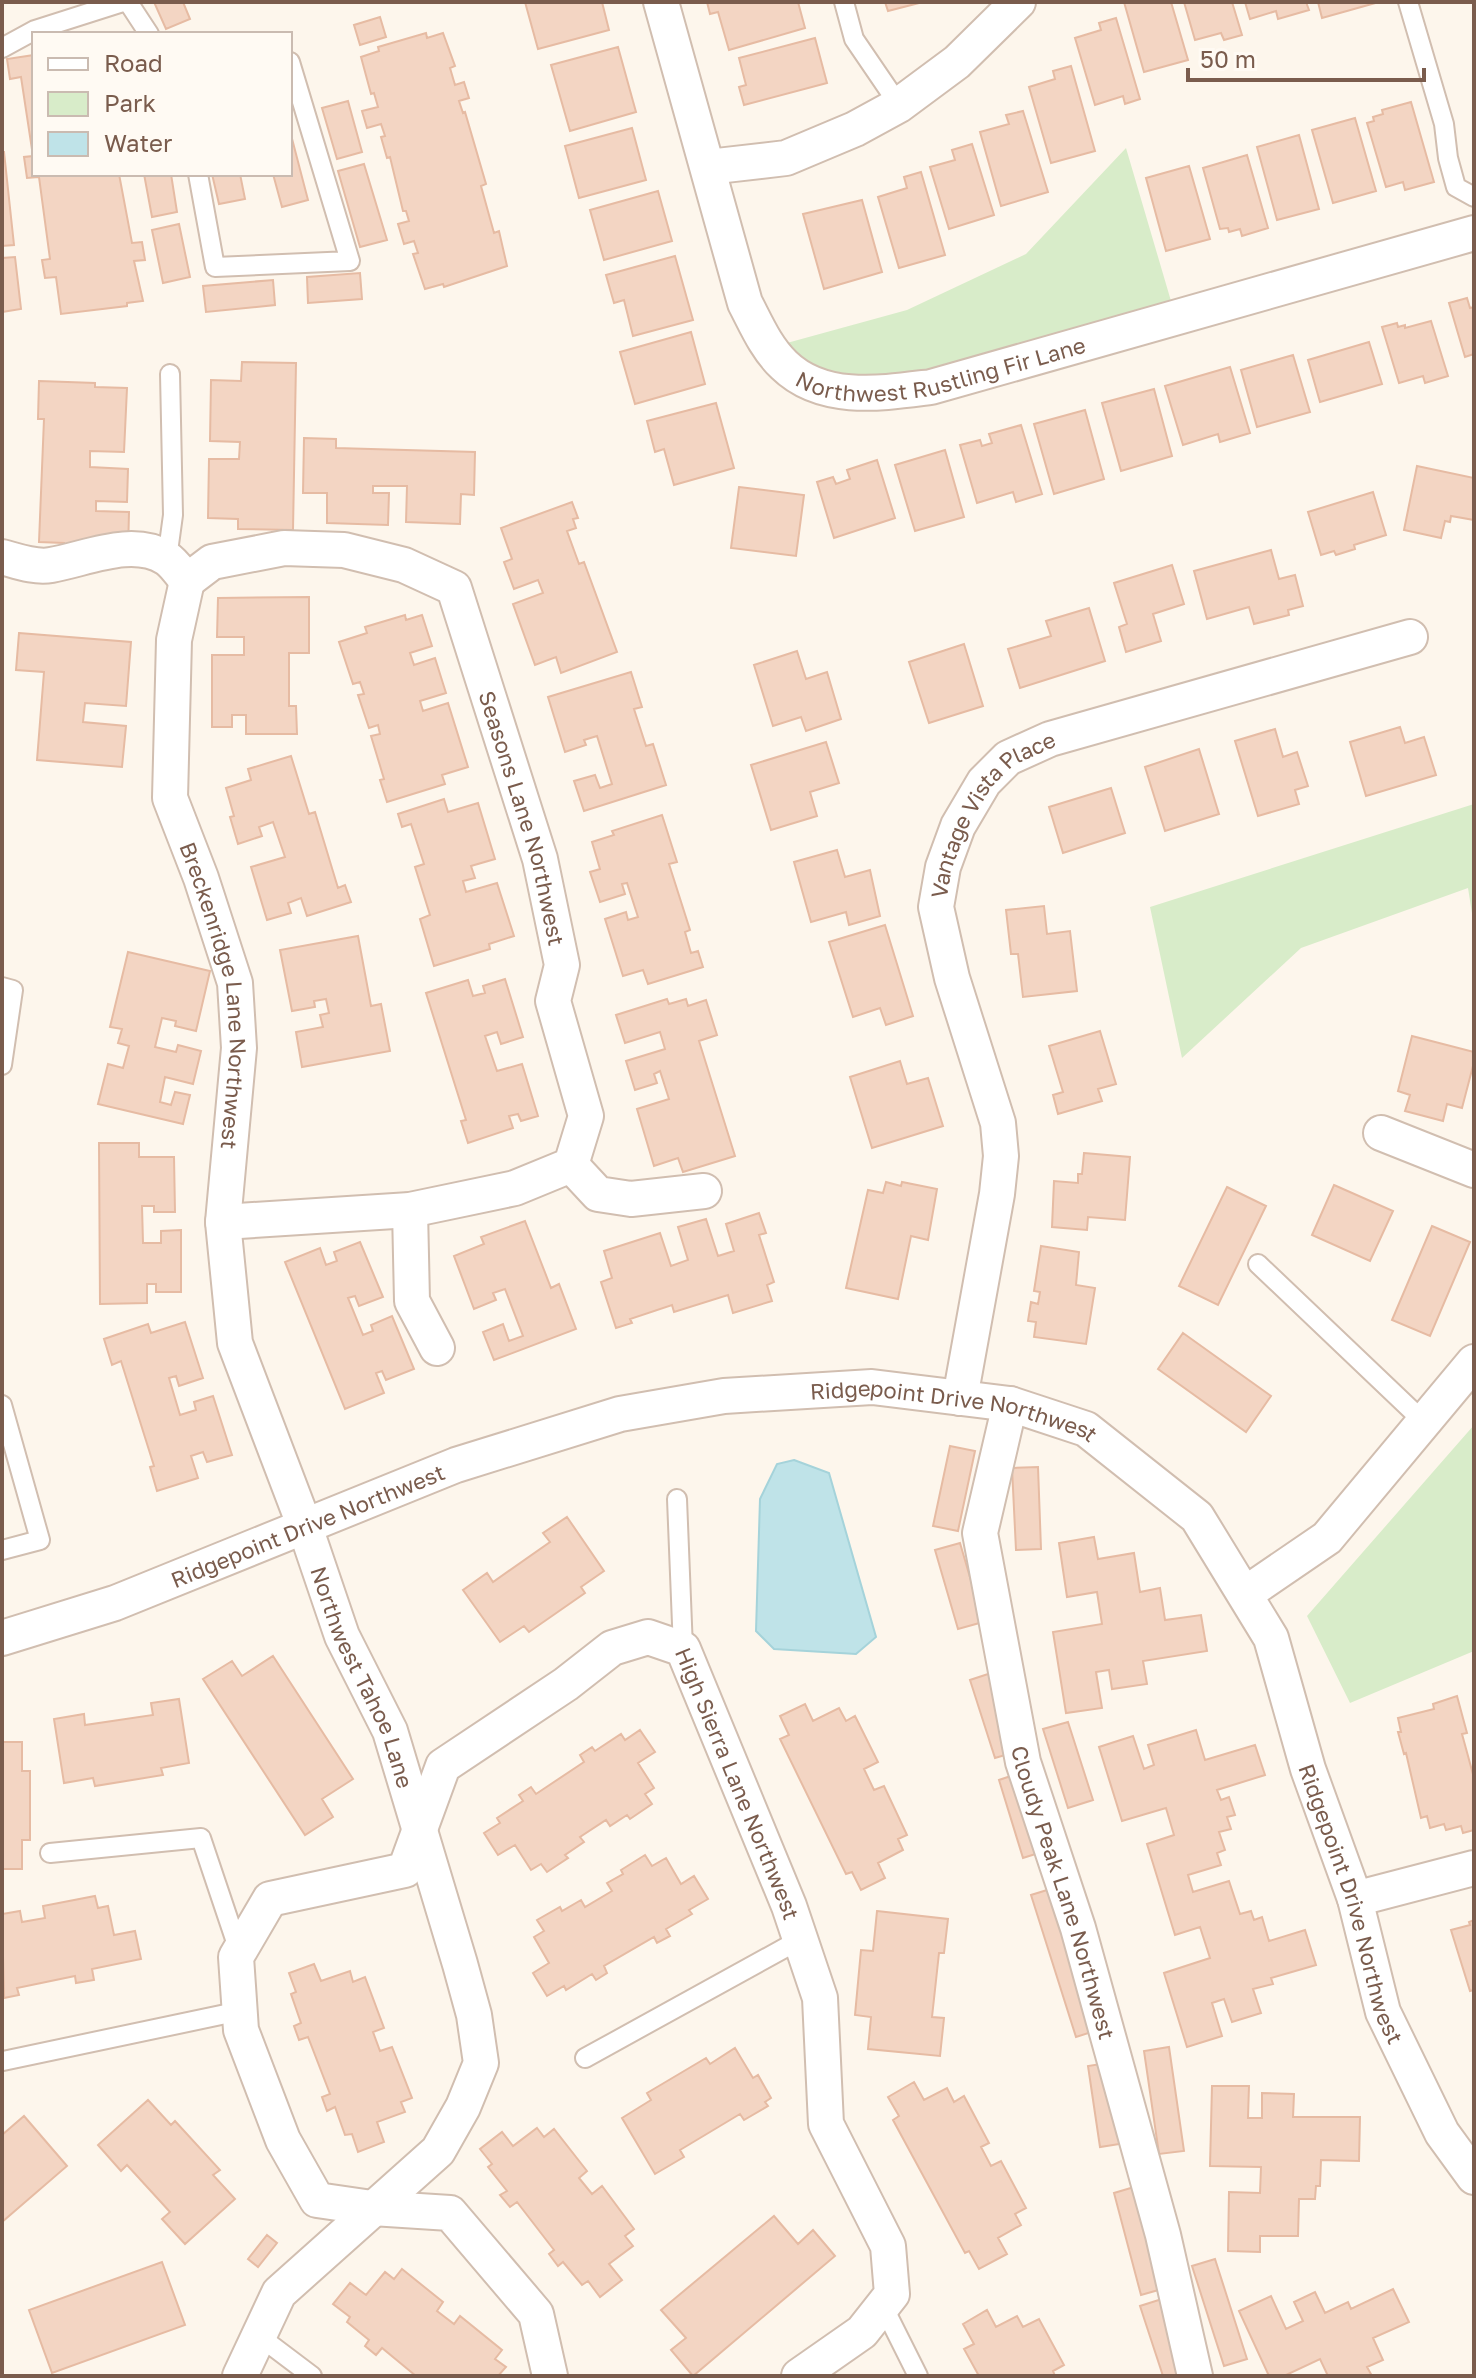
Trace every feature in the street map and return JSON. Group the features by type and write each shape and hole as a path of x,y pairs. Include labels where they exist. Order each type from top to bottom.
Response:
{"street":[{"name":"Northwest Rustling Fir Lane","path":"661,2 745,303 767,344 785,367 809,381 836,391 868,395 931,387 1474,233"},
{"path":"708,167 786,158 855,129 899,105 957,62 1018,2"},
{"name":"Seasons Lane Northwest","path":"177,570 284,548 344,550 404,565 454,588 540,859 562,965 553,1001 586,1116 571,1165"},
{"path":"2,557 49,566 76,557 140,549 177,570"},
{"name":"Breckenridge Lane Northwest","path":"177,570 170,798 201,878 235,983 239,1048 223,1222 235,1343 305,1527"},
{"name":"Vantage Vista Place","path":"960,1398 997,1194 1001,1156 998,1123 952,978 936,907 943,867 958,826 984,782 1008,758 1050,739 1410,637"},
{"path":"1381,1133 1474,1170"},
{"path":"223,1222 410,1210 515,1188 571,1165 598,1194 631,1199 704,1191"},
{"path":"410,1210 412,1301 437,1348"},
{"path":"1245,1594 1327,1538 1474,1362"},
{"name":"Ridgepoint Drive Northwest","path":"2,1638 115,1603 456,1465 620,1414 724,1396 872,1387 1010,1404 1086,1429 1197,1517 1271,1638 1308,1769 1355,1899 1383,2012 1442,2133 1474,2177"},
{"name":"Cloudy Peak Lane Northwest","path":"1010,1404 980,1533 1023,1762 1082,1943 1163,2235 1195,2376"},
{"name":"Northwest Tahoe Lane","path":"305,1527 342,1636 390,1731 420,1828"},
{"name":"High Sierra Lane Northwest","path":"239,1951 270,1899 405,1870 443,1766 566,1684 612,1648 648,1637 683,1649 789,1906 820,1998 826,2124 888,2246 892,2294 883,2306"},
{"path":"240,2376 279,2293 438,2151 463,2107 481,2063 470,2002 420,1828"},
{"path":"1355,1899 1474,1868"},
{"path":"239,1951 236,1957 241,2030 283,2140 317,2200 372,2208 450,2213 536,2314 550,2376"},
{"path":"799,2376 862,2332 883,2306"}],"lane":[{"path":"2,48 35,30 126,2 148,32"},
{"path":"844,2 854,39 899,105"},
{"path":"1408,2 1444,124 1448,158 1456,187 1474,197"},
{"path":"198,176 215,267 350,261 292,69"},
{"path":"170,374 177,570"},
{"path":"2,987 13,990 2,1065"},
{"path":"1258,1264 1424,1422"},
{"path":"2,1405 40,1540 2,1550"},
{"path":"677,1499 683,1649"},
{"path":"50,1853 201,1838 239,1951"},
{"path":"585,2058 801,1939"},
{"path":"3,2061 240,2011"},
{"path":"883,2306 918,2376"},
{"path":"259,2336 312,2376"}],"green space":[{"path":"1126,148 1176,318 868,395 776,346 907,310 1026,254"},
{"path":"1474,804 1474,926 1468,888 1301,948 1182,1058 1150,907"},
{"path":"1474,1425 1474,1651 1350,1703 1307,1616"}],"water":[{"path":"794,1460 829,1473 876,1637 856,1654 774,1649 756,1631 760,1499 777,1464"}],"building":[{"path":"154,2 183,2 190,19 166,29"},
{"path":"525,2 602,2 609,30 538,49"},
{"path":"707,2 798,2 805,28 729,50 718,12 710,14"},
{"path":"885,2 923,2 888,11"},
{"path":"1124,2 1171,2 1188,60 1144,72"},
{"path":"1184,2 1232,2 1242,35 1224,40 1221,33 1195,40"},
{"path":"1245,2 1306,2 1309,10 1278,19 1276,11 1250,19"},
{"path":"1318,2 1379,2 1322,18"},
{"path":"380,17 386,37 360,45 354,25"},
{"path":"1116,18 1140,99 1125,104 1123,96 1095,105 1075,38 1101,30 1099,23"},
{"path":"426,33 427,38 443,33 455,66 450,68 455,85 464,82 469,98 459,101 486,184 481,186 494,233 499,231 507,266 444,287 443,284 425,289 413,254 418,253 414,241 404,244 398,224 409,221 406,211 403,211 390,157 387,158 381,124 367,128 362,111 378,107 374,93 371,94 361,57 379,51 378,47"},
{"path":"815,38 827,83 744,105 739,87 746,85 739,58"},
{"path":"618,47 636,112 570,131 551,65"},
{"path":"32,55 32,149 21,77 10,79 7,59"},
{"path":"1071,66 1095,151 1051,163 1029,87 1055,79 1053,71"},
{"path":"348,101 362,152 337,159 322,108"},
{"path":"1411,102 1434,182 1405,190 1403,182 1386,187 1367,123 1383,114 1382,110"},
{"path":"1023,111 1048,192 1001,206 980,132 1009,124 1006,115"},
{"path":"1355,118 1376,191 1333,203 1312,130"},
{"path":"632,128 646,180 579,198 565,146"},
{"path":"1299,135 1319,209 1277,220 1257,147"},
{"path":"292,139 308,200 282,207 274,176 292,176"},
{"path":"972,144 994,215 949,229 930,167 955,160 952,150"},
{"path":"2,152 14,245 2,246"},
{"path":"1247,155 1268,228 1242,236 1240,229 1229,232 1228,228 1220,229 1203,168"},
{"path":"32,156 32,176 119,176 132,243 142,242 145,260 134,261 143,301 127,303 127,306 61,314 56,277 45,278 42,260 50,259 39,177 27,178 24,157"},
{"path":"364,164 387,240 360,247 338,171"},
{"path":"1189,166 1210,239 1166,251 1146,178"},
{"path":"921,172 945,255 899,268 878,197 907,188 904,177"},
{"path":"144,176 171,176 177,212 152,217"},
{"path":"212,176 240,176 245,199 219,204"},
{"path":"658,191 672,241 604,260 590,210"},
{"path":"862,200 882,272 824,289 803,214"},
{"path":"179,224 190,277 163,283 152,230"},
{"path":"675,256 693,320 633,336 624,300 614,303 606,275"},
{"path":"15,257 21,309 2,312 2,258"},
{"path":"360,273 362,299 308,303 307,277"},
{"path":"273,280 275,305 206,312 203,286"},
{"path":"1467,298 1470,308 1474,307 1474,354 1465,357 1449,303"},
{"path":"1431,321 1448,376 1425,383 1423,376 1399,383 1382,327 1397,323 1398,327 1405,325 1405,328"},
{"path":"691,332 705,384 635,404 620,352"},
{"path":"1369,342 1382,384 1320,402 1308,360"},
{"path":"1293,355 1310,412 1257,427 1241,370"},
{"path":"242,362 296,363 293,530 238,529 238,519 208,518 209,459 239,459 240,442 210,441 211,380 241,381"},
{"path":"1230,367 1250,433 1220,442 1218,434 1183,445 1165,386"},
{"path":"39,381 95,383 95,387 127,388 124,452 90,451 90,467 128,469 127,502 96,501 96,511 129,512 128,552 64,551 64,543 39,542 44,419 38,419"},
{"path":"1154,389 1172,456 1121,471 1102,403"},
{"path":"716,403 734,468 674,485 664,449 655,452 647,421"},
{"path":"1085,410 1104,479 1054,494 1034,424"},
{"path":"1021,425 1042,494 1016,502 1013,492 977,503 960,445 980,440 982,446 992,443 989,434"},
{"path":"304,438 336,439 336,448 475,452 474,495 461,494 460,524 406,522 407,486 373,486 373,493 389,493 388,525 327,523 327,493 303,493"},
{"path":"945,450 964,517 915,531 895,465"},
{"path":"877,460 895,518 834,538 817,482 833,477 836,484 850,479 847,470"},
{"path":"1417,466 1474,478 1474,520 1451,516 1450,522 1445,521 1441,538 1404,530"},
{"path":"739,487 804,495 796,556 731,548"},
{"path":"1373,492 1386,535 1354,545 1355,549 1336,555 1334,551 1321,555 1308,512"},
{"path":"572,502 578,518 573,519 576,528 567,531 579,564 584,562 617,652 561,673 556,657 535,665 513,604 543,593 538,580 514,589 504,562 512,559 501,528"},
{"path":"1271,550 1279,579 1295,575 1303,606 1288,610 1289,615 1254,624 1249,607 1207,619 1194,571"},
{"path":"1172,565 1184,604 1153,614 1161,641 1126,652 1119,627 1127,624 1114,583"},
{"path":"309,597 309,653 289,653 289,706 296,706 297,734 246,734 246,715 232,715 232,727 212,727 212,655 244,655 244,637 217,637 218,598"},
{"path":"1089,608 1105,661 1020,688 1008,649 1051,636 1046,621"},
{"path":"405,615 406,620 422,615 432,646 410,653 414,665 435,658 446,693 420,701 423,711 448,703 468,767 442,775 445,784 387,802 380,780 384,779 371,736 380,734 378,725 369,728 358,695 364,694 360,682 353,684 339,642 367,633 365,627"},
{"path":"19,633 131,642 126,706 85,703 83,722 126,726 122,767 37,760 44,672 16,670"},
{"path":"964,644 983,706 929,723 909,662"},
{"path":"797,651 806,679 827,672 841,719 806,731 801,717 773,726 754,665"},
{"path":"631,672 642,707 634,709 646,746 653,744 666,785 584,811 574,781 595,775 600,788 612,784 597,736 584,740 586,745 565,752 548,697"},
{"path":"1400,727 1405,743 1424,737 1436,775 1366,796 1350,742"},
{"path":"1275,729 1283,757 1297,752 1308,786 1295,790 1299,804 1258,816 1235,741"},
{"path":"826,742 839,783 810,792 817,816 771,830 751,765"},
{"path":"1199,749 1219,814 1165,831 1145,767"},
{"path":"291,756 309,814 315,812 338,888 345,885 351,902 307,916 301,898 288,903 291,913 267,920 251,867 285,857 273,822 259,827 262,836 238,844 226,788 251,780 248,769"},
{"path":"1111,788 1125,833 1063,853 1049,807"},
{"path":"444,799 448,812 478,803 495,859 471,866 475,878 463,881 466,892 497,883 514,936 489,944 490,949 434,966 420,919 430,915 415,867 424,864 411,824 402,827 398,814"},
{"path":"662,815 677,862 669,864 690,930 685,932 691,953 698,951 703,967 648,984 643,970 623,976 605,919 626,912 628,920 638,917 627,883 622,884 625,894 600,902 590,872 600,869 592,842 614,835 612,831"},
{"path":"837,850 845,877 870,870 880,916 849,925 846,912 811,922 794,862"},
{"path":"1044,906 1047,934 1070,931 1077,991 1023,997 1018,954 1011,954 1006,910"},
{"path":"885,925 913,1016 886,1025 880,1008 853,1017 829,942"},
{"path":"358,936 371,1006 381,1004 390,1051 302,1067 296,1032 323,1027 320,1015 329,1013 326,999 314,1001 315,1007 292,1011 280,950"},
{"path":"128,952 210,971 196,1031 175,1026 176,1021 162,1018 155,1047 176,1052 178,1045 201,1051 193,1084 165,1077 160,1102 171,1105 175,1092 190,1095 183,1124 98,1104 108,1064 123,1068 129,1046 118,1043 122,1029 110,1027"},
{"path":"505,979 523,1037 501,1044 497,1032 485,1036 497,1071 522,1064 538,1116 521,1121 518,1114 509,1116 513,1128 468,1143 461,1121 466,1120 426,993 468,980 473,996 485,993 483,986"},
{"path":"667,999 669,1004 686,999 688,1006 706,1000 717,1035 699,1041 735,1156 683,1172 678,1158 654,1166 637,1109 669,1099 660,1071 654,1074 657,1083 635,1090 626,1061 665,1049 660,1032 625,1043 616,1015"},
{"path":"1100,1031 1116,1084 1098,1089 1102,1101 1058,1114 1053,1095 1063,1092 1049,1046"},
{"path":"1412,1036 1474,1052 1462,1108 1447,1104 1443,1121 1405,1111 1410,1095 1398,1091"},
{"path":"900,1061 907,1084 928,1078 943,1126 872,1148 850,1077"},
{"path":"99,1143 139,1143 139,1157 174,1157 175,1212 154,1212 154,1206 142,1206 143,1243 161,1243 161,1231 181,1230 181,1292 156,1292 156,1284 147,1284 147,1303 100,1304"},
{"path":"1084,1153 1130,1157 1125,1220 1088,1217 1087,1230 1052,1227 1054,1181 1078,1183"},
{"path":"886,1182 937,1189 928,1240 911,1236 898,1299 846,1288 868,1190 883,1193"},
{"path":"1334,1185 1393,1211 1370,1261 1312,1235"},
{"path":"1227,1187 1266,1206 1218,1305 1179,1286"},
{"path":"759,1213 766,1233 759,1235 774,1282 767,1285 772,1301 733,1313 728,1295 674,1312 672,1305 630,1319 632,1323 616,1328 601,1282 612,1278 604,1251 660,1233 671,1266 688,1260 678,1227 706,1219 718,1256 734,1251 726,1224"},
{"path":"525,1221 551,1288 559,1284 576,1329 494,1360 483,1332 503,1324 509,1341 523,1336 505,1289 493,1293 496,1300 474,1309 454,1256 484,1244 481,1237"},
{"path":"1432,1226 1470,1242 1430,1336 1392,1320"},
{"path":"360,1242 383,1297 359,1306 355,1296 348,1298 363,1335 373,1331 371,1325 392,1316 414,1369 386,1380 382,1371 376,1373 384,1393 345,1409 285,1262 320,1248 326,1265 337,1261 334,1252"},
{"path":"1041,1246 1079,1252 1076,1285 1095,1288 1086,1344 1034,1337 1036,1322 1028,1321 1031,1302 1038,1304 1040,1292 1034,1291"},
{"path":"185,1322 203,1378 179,1386 176,1376 169,1378 180,1415 196,1410 194,1402 213,1396 232,1455 207,1462 203,1452 191,1456 198,1478 157,1491 150,1467 154,1466 121,1361 112,1365 104,1339 148,1324 151,1333"},
{"path":"1183,1333 1271,1396 1246,1432 1158,1369"},
{"path":"950,1446 975,1451 958,1531 933,1526"},
{"path":"1038,1467 1041,1549 1016,1550 1012,1468"},
{"path":"567,1517 604,1571 581,1587 585,1593 529,1632 524,1626 500,1642 463,1590 487,1573 493,1582 550,1542 543,1533"},
{"path":"1094,1537 1098,1559 1134,1553 1140,1592 1160,1588 1165,1620 1201,1615 1207,1651 1143,1661 1147,1684 1112,1689 1109,1670 1096,1672 1102,1708 1066,1713 1053,1632 1102,1624 1097,1592 1067,1597 1059,1543"},
{"path":"960,1543 983,1622 958,1629 935,1550"},
{"path":"273,1656 353,1779 322,1799 333,1817 305,1835 203,1679 232,1661 242,1676"},
{"path":"994,1672 1019,1751 995,1758 970,1680"},
{"path":"1457,1696 1467,1733 1462,1734 1474,1778 1474,1830 1463,1833 1461,1826 1446,1830 1444,1824 1430,1828 1427,1816 1421,1818 1398,1732 1401,1732 1398,1718 1434,1709 1433,1704"},
{"path":"179,1699 189,1763 161,1768 163,1775 95,1786 93,1778 64,1783 54,1719 84,1714 85,1725 153,1715 151,1703"},
{"path":"805,1704 813,1721 839,1708 846,1721 855,1716 878,1762 864,1769 874,1790 884,1786 907,1835 898,1839 903,1850 878,1863 885,1878 861,1890 852,1872 846,1874 780,1739 789,1735 780,1716"},
{"path":"1068,1722 1093,1800 1068,1808 1043,1729"},
{"path":"640,1730 655,1752 638,1763 654,1788 645,1794 652,1804 630,1819 627,1815 610,1826 606,1820 580,1837 584,1842 547,1872 541,1864 531,1870 515,1845 498,1855 484,1833 500,1823 497,1818 523,1801 519,1795 531,1787 536,1794 584,1762 580,1755 592,1747 595,1751 621,1734 625,1740"},
{"path":"1196,1730 1205,1760 1255,1745 1265,1775 1217,1790 1221,1800 1229,1797 1235,1815 1227,1817 1231,1829 1219,1832 1225,1850 1217,1853 1221,1865 1188,1875 1193,1892 1229,1881 1240,1914 1251,1911 1254,1920 1262,1917 1269,1941 1305,1930 1316,1965 1271,1978 1273,1984 1253,1989 1261,2013 1232,2022 1224,1999 1212,2003 1222,2036 1187,2047 1164,1973 1210,1958 1200,1927 1175,1935 1147,1844 1174,1835 1166,1808 1122,1821 1099,1747 1133,1736 1144,1769 1154,1765 1148,1745"},
{"path":"2,1742 22,1742 22,1771 30,1771 30,1840 22,1840 22,1869 2,1869"},
{"path":"1023,1772 1048,1850 1023,1858 999,1780"},
{"path":"645,1855 652,1866 666,1858 681,1884 694,1876 708,1899 689,1910 692,1914 666,1929 670,1936 657,1943 654,1937 604,1966 607,1973 596,1980 592,1974 566,1990 564,1986 547,1996 533,1973 549,1963 534,1937 544,1931 537,1920 581,1900 585,1907 612,1891 607,1883"},
{"path":"1060,1886 1104,2028 1076,2037 1031,1895"},
{"path":"95,1896 98,1908 108,1906 114,1935 135,1931 141,1959 92,1969 94,1980 76,1983 75,1976 17,1988 19,1995 4,1998 2,1914 20,1911 22,1922 45,1918 43,1906"},
{"path":"877,1911 948,1919 944,1953 939,1953 932,2017 944,2018 940,2056 868,2049 871,2017 855,2015 861,1950 873,1951"},
{"path":"1474,1920 1474,1990 1470,1991 1451,1930 1470,1925 1469,1922"},
{"path":"314,1964 321,1981 350,1971 353,1982 365,1977 384,2028 373,2032 380,2051 392,2047 412,2098 401,2102 405,2112 377,2122 384,2142 358,2152 352,2134 345,2135 335,2107 327,2111 322,2097 330,2094 308,2037 299,2040 294,2026 301,2023 291,1994 296,1992 289,1973"},
{"path":"1169,2047 1184,2151 1159,2154 1144,2051"},
{"path":"735,2048 753,2078 758,2075 771,2098 765,2102 768,2106 744,2120 740,2114 680,2150 684,2157 655,2174 622,2118 651,2100 647,2093 706,2058 710,2064"},
{"path":"1114,2062 1126,2143 1100,2147 1088,2066"},
{"path":"914,2082 924,2100 947,2088 954,2102 964,2096 989,2143 981,2147 991,2166 1001,2161 1026,2208 1015,2214 1021,2225 998,2238 1007,2254 979,2269 969,2251 965,2253 893,2120 899,2116 888,2097"},
{"path":"1212,2086 1249,2086 1248,2118 1262,2118 1262,2093 1294,2094 1293,2117 1360,2117 1359,2161 1321,2160 1320,2186 1316,2186 1315,2199 1299,2199 1298,2236 1260,2236 1260,2252 1228,2251 1229,2192 1260,2193 1261,2167 1210,2166"},
{"path":"148,2100 171,2125 175,2121 220,2170 213,2175 235,2199 185,2244 162,2219 170,2212 127,2165 121,2171 98,2145"},
{"path":"24,2116 67,2166 2,2222 2,2135"},
{"path":"537,2128 544,2137 554,2129 587,2171 579,2178 592,2194 602,2186 634,2229 625,2236 633,2246 609,2264 622,2280 600,2297 588,2281 582,2285 563,2262 558,2266 549,2254 554,2250 517,2202 510,2207 500,2195 507,2191 488,2167 492,2164 480,2149 502,2132 513,2146"},
{"path":"1134,2187 1162,2289 1141,2295 1114,2193"},
{"path":"774,2216 798,2244 813,2230 835,2256 693,2376 671,2350 686,2338 661,2310"},
{"path":"267,2235 277,2243 258,2267 248,2259"},
{"path":"1215,2259 1247,2359 1224,2366 1192,2266"},
{"path":"162,2262 185,2325 52,2373 29,2310"},
{"path":"402,2269 443,2302 437,2311 454,2324 460,2316 502,2350 495,2359 506,2367 498,2376 416,2376 382,2348 376,2355 365,2346 369,2340 347,2322 350,2317 333,2304 350,2283 366,2295 385,2272 394,2279"},
{"path":"1393,2289 1409,2322 1373,2338 1383,2360 1367,2367 1372,2376 1328,2376 1320,2359 1284,2376 1269,2376 1239,2311 1271,2296 1286,2329 1303,2321 1294,2302 1315,2292 1325,2313 1348,2302 1351,2309"},
{"path":"1165,2298 1189,2376 1163,2376 1140,2306"},
{"path":"987,2310 996,2327 1017,2316 1023,2327 1039,2319 1064,2365 1053,2371 1055,2376 979,2376 964,2349 974,2344 963,2324"}]}
